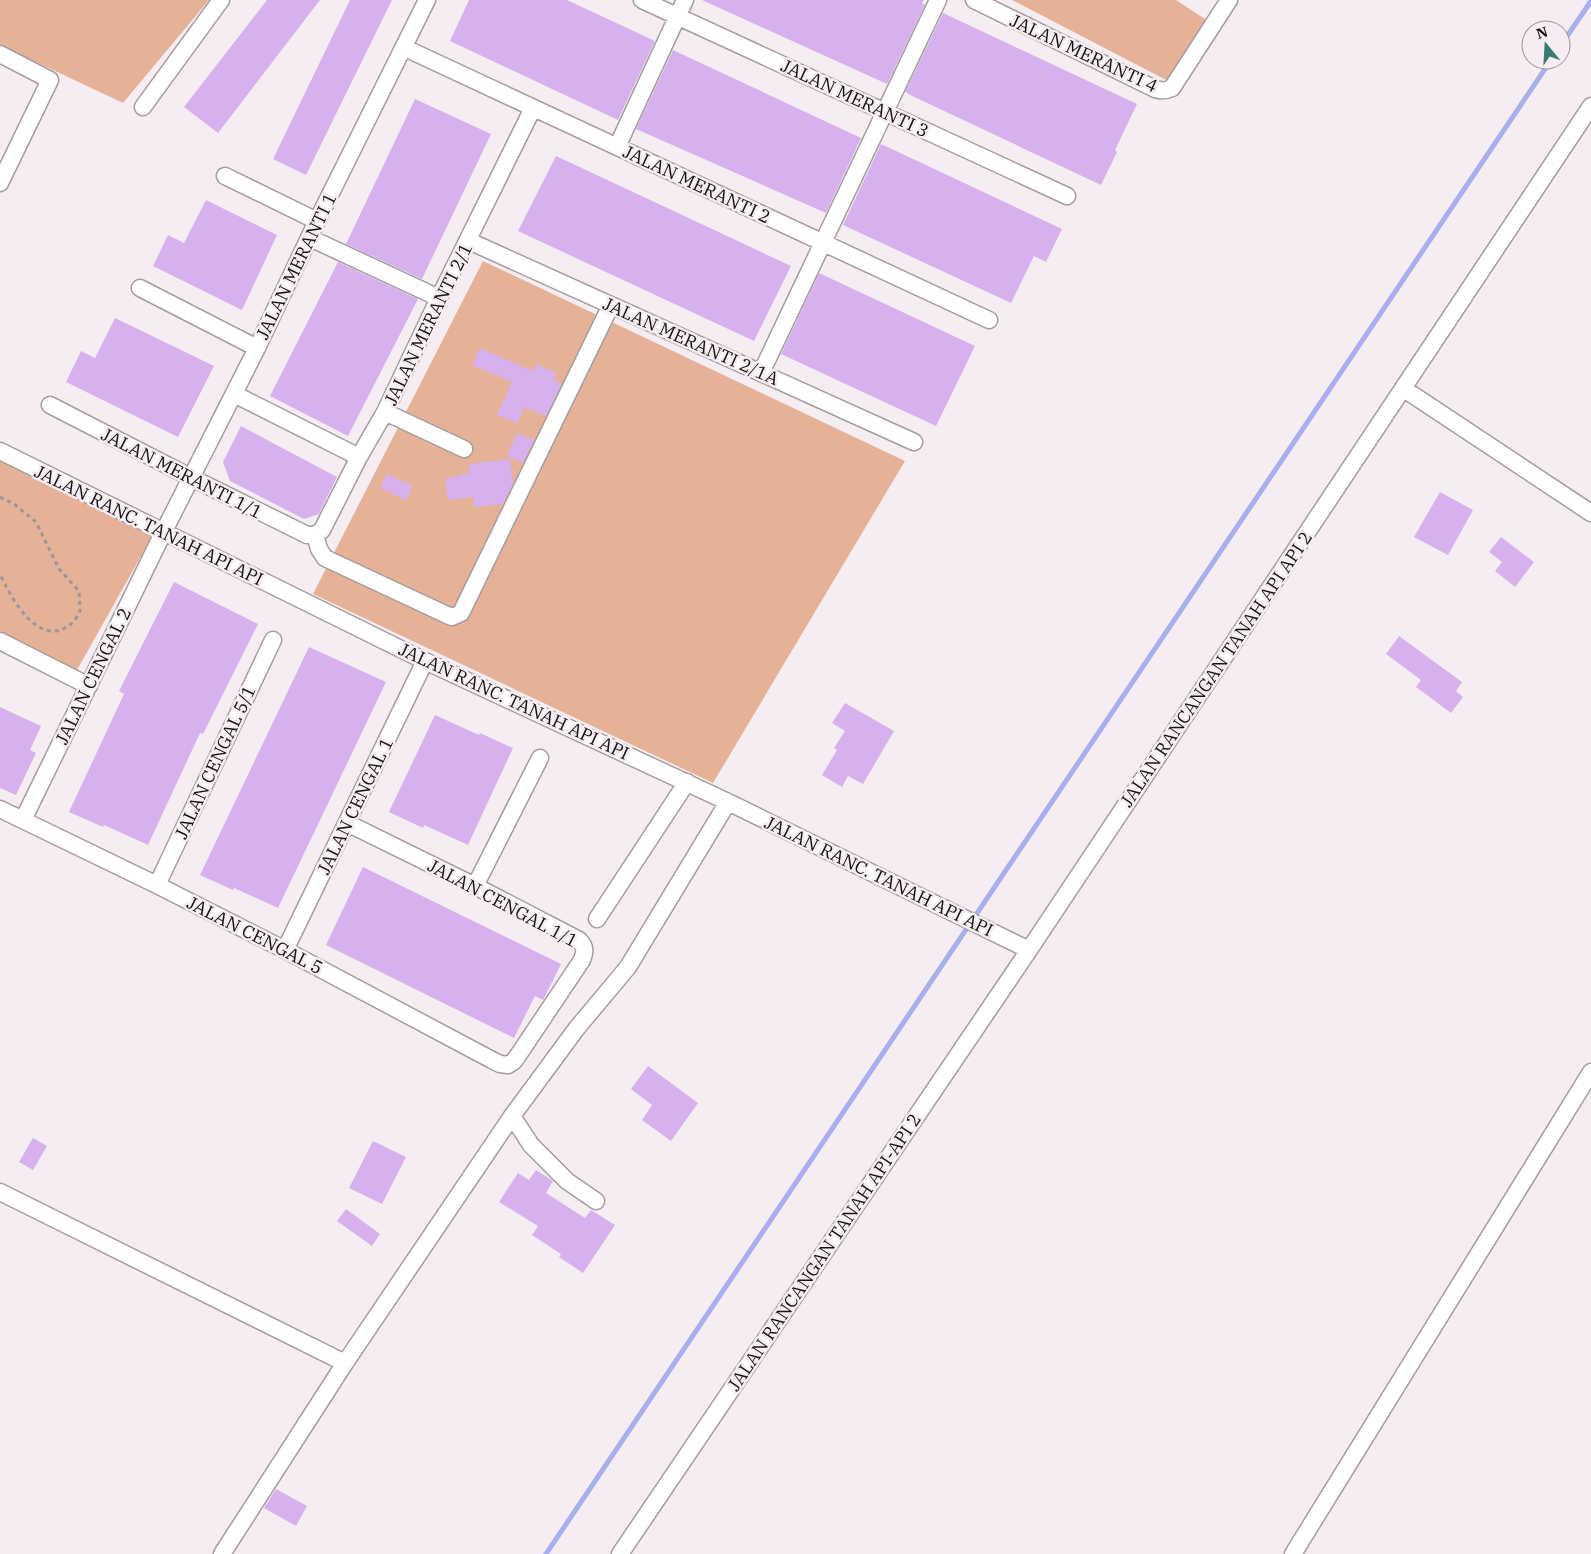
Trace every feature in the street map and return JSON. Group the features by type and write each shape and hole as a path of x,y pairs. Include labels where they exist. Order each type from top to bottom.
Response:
{"street":[{"path":"143,107 221,0"},
{"name":"JALAN MERANTI 1","path":"164,531 257,348 317,221 428,0"},
{"name":"JALAN MERANTI 3","path":"642,0 1067,196"},
{"path":"617,147 685,0"},
{"path":"761,373 938,0"},
{"name":"JALAN MERANTI 4","path":"974,0 1155,89 1167,90 1172,88 1229,0"},
{"name":"JALAN MERANTI 2","path":"404,48 989,320"},
{"path":"0,54 50,80 0,183"},
{"path":"1591,106 1404,388 1591,513"},
{"name":"JALAN MERANTI 2/1","path":"315,535 322,530 359,457 385,412 533,108"},
{"path":"225,176 317,221"},
{"path":"310,238 439,298"},
{"name":"JALAN MERANTI 2/1A","path":"468,241 914,442"},
{"path":"140,288 257,348"},
{"path":"315,535 319,549 325,558 447,615 452,617 461,613 612,305"},
{"name":"JALAN RANCANGAN TANAH API API 2","path":"1028,950 1404,388"},
{"path":"234,394 359,457"},
{"name":"JALAN MERANTI 1/1","path":"50,405 307,535 315,535"},
{"path":"385,412 464,449"},
{"name":"JALAN RANC. TANAH API API","path":"0,451 425,661 687,782 1028,950"},
{"name":"JALAN CENGAL 2","path":"23,820 164,531"},
{"path":"0,640 88,686"},
{"name":"JALAN CENGAL 5/1","path":"157,885 273,640"},
{"name":"JALAN CENGAL 1","path":"285,950 425,661"},
{"path":"475,886 540,758"},
{"path":"597,919 687,782"},
{"path":"222,1554 345,1363 512,1116 577,1028 628,967 728,802"},
{"name":"JALAN CENGAL 5","path":"0,809 157,885 285,950 492,1060 508,1065"},
{"name":"JALAN CENGAL 1/1","path":"347,823 579,940 585,949 582,960 519,1054 508,1065"},
{"name":"JALAN RANCANGAN TANAH API-API 2","path":"620,1554 1028,950"},
{"path":"1293,1554 1591,1072"},
{"path":"512,1116 531,1145 568,1180 596,1201"},
{"path":"0,1192 345,1363"}],"path":[{"path":"0,497 14,504 36,522 58,569 79,591 80,611 72,623 58,631 44,630 29,621 0,574"}],"shaded area":[{"path":"0,0 209,0 123,103 0,45"},
{"path":"1012,0 1176,0 1208,21 1170,82"},
{"path":"483,261 905,461 713,783 313,594"},
{"path":"0,458 154,533 77,670 0,631"}],"building":[{"path":"267,0 320,0 218,133 184,107"},
{"path":"350,0 392,0 306,175 273,159"},
{"path":"469,0 567,0 655,41 618,120 450,41"},
{"path":"702,0 924,0 922,3 925,5 887,84"},
{"path":"943,13 1137,104 1101,185 905,92"},
{"path":"673,50 861,138 826,213 636,129"},
{"path":"415,99 491,134 422,279 346,244"},
{"path":"881,144 1062,229 1046,262 1034,256 1011,303 843,225"},
{"path":"556,156 791,266 754,341 518,231"},
{"path":"206,200 277,235 242,310 153,266 168,235 184,243"},
{"path":"338,262 418,299 348,436 270,396"},
{"path":"819,273 975,346 936,426 781,354"},
{"path":"115,318 214,366 178,437 66,382 81,351 95,358"},
{"path":"480,348 533,371 536,364 556,373 553,380 562,384 546,416 524,407 517,423 497,415 512,382 472,365"},
{"path":"241,426 337,477 319,514 304,519 230,481 223,462"},
{"path":"517,433 534,440 523,463 507,456"},
{"path":"510,459 513,483 503,504 474,507 473,497 448,500 445,478 470,473 469,464"},
{"path":"387,474 413,486 406,500 380,488"},
{"path":"1440,492 1473,510 1448,555 1414,537"},
{"path":"1501,537 1534,562 1515,587 1495,571 1502,562 1489,552"},
{"path":"174,582 258,624 203,734 200,733 148,845 69,812 124,694 119,691"},
{"path":"1399,636 1462,682 1456,691 1463,697 1451,713 1416,687 1421,680 1386,654"},
{"path":"309,647 386,682 278,908 200,875"},
{"path":"845,703 894,731 863,784 848,776 842,787 822,775 837,750 834,748 845,731 832,723"},
{"path":"0,707 41,726 30,750 36,753 16,795 0,788"},
{"path":"435,715 513,748 468,845 424,825 423,828 389,812"},
{"path":"363,867 561,964 543,1000 535,996 514,1038 326,945"},
{"path":"648,1066 698,1103 671,1141 642,1120 652,1105 631,1089"},
{"path":"33,1138 47,1146 33,1170 19,1162"},
{"path":"373,1141 406,1157 382,1204 349,1188"},
{"path":"536,1170 553,1181 546,1193 585,1218 591,1210 615,1225 583,1273 559,1257 561,1254 532,1235 538,1226 499,1202 518,1173 529,1180"},
{"path":"346,1209 380,1234 372,1246 337,1221"},
{"path":"276,1489 307,1506 296,1526 264,1508"}],"waterway":[{"path":"1571,30 1591,1"},
{"path":"546,1554 1544,70"}]}
